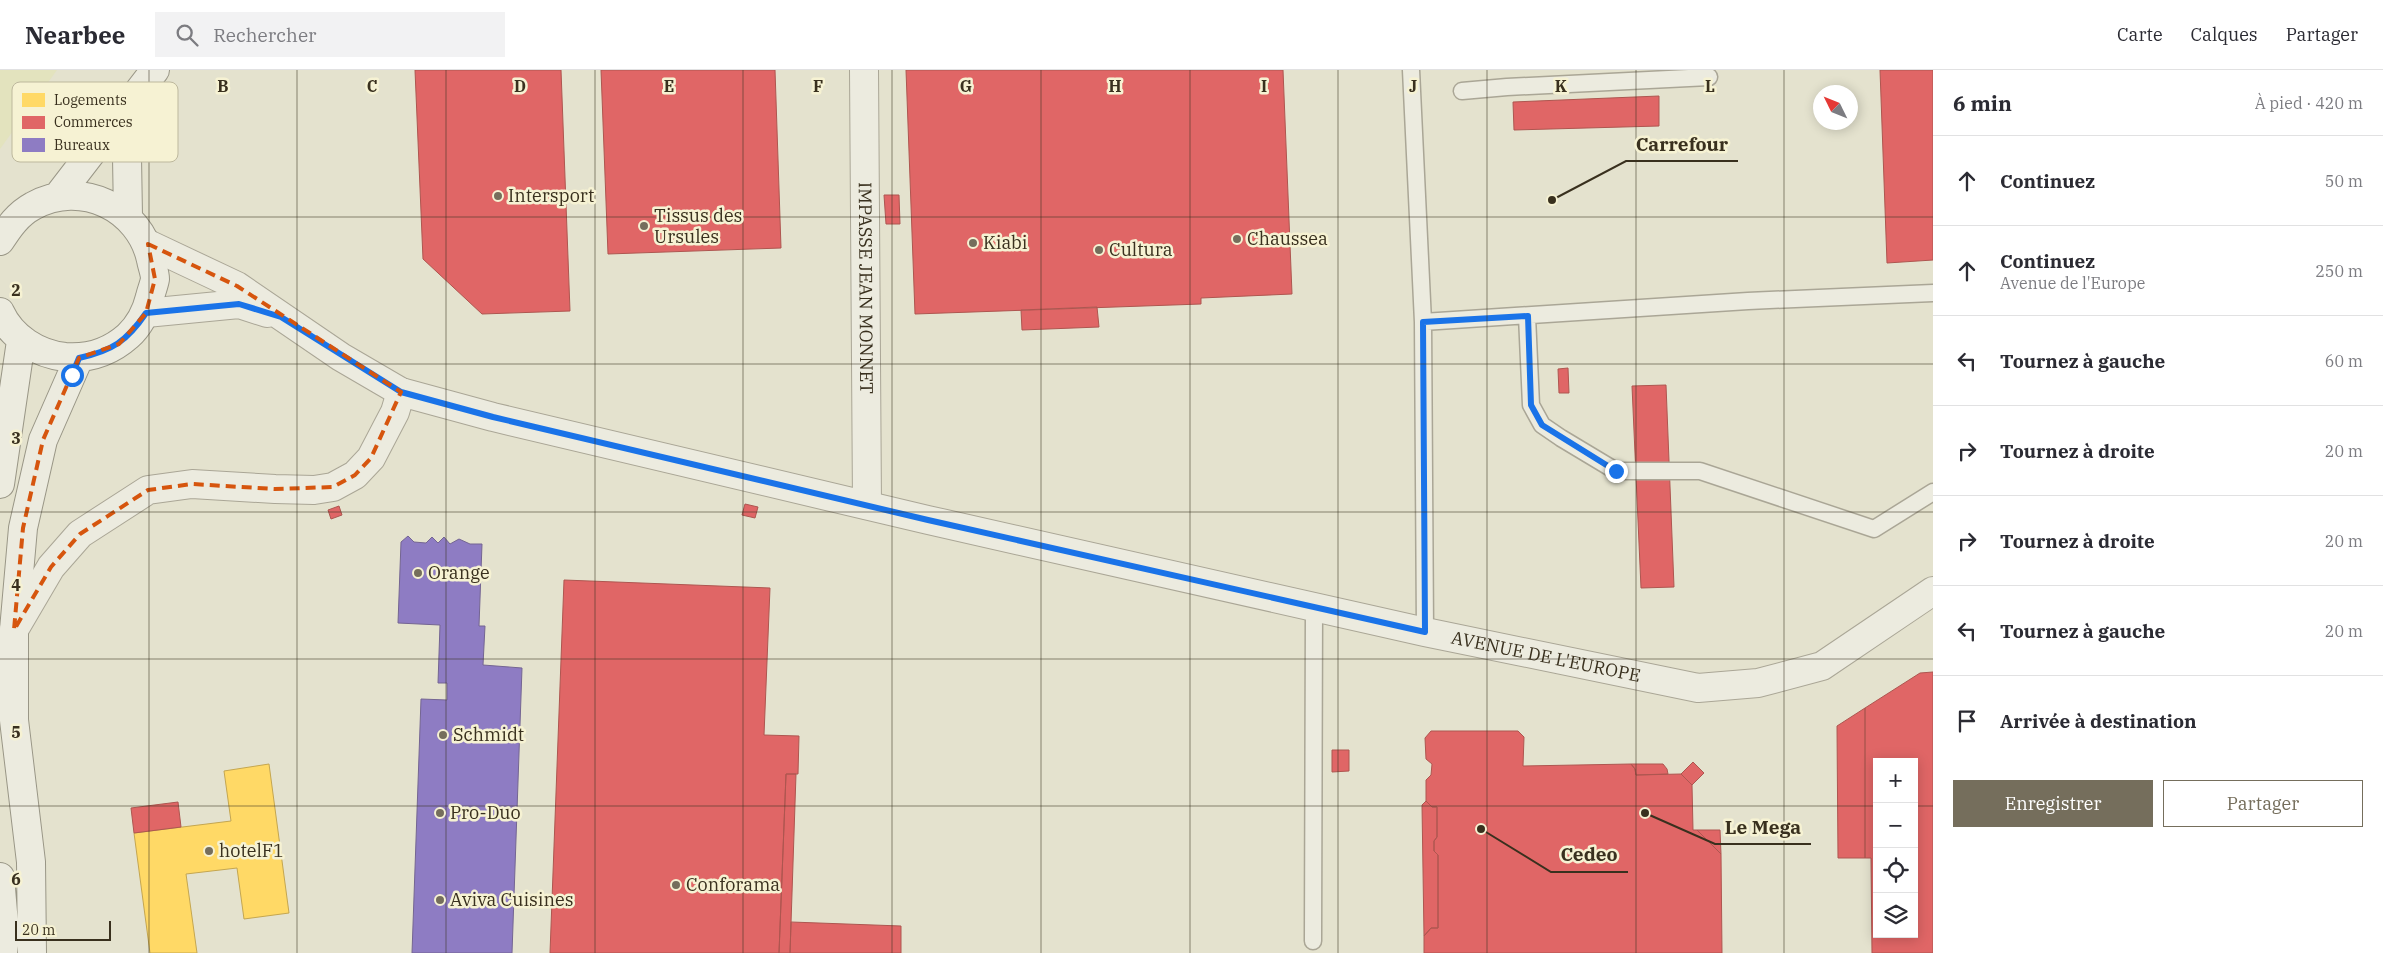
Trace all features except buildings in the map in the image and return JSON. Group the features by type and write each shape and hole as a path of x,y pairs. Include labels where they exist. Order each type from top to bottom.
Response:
{"street":[{"path":"146,82 155,70"},
{"path":"151,82 155,70"},
{"name":"IMPASSE JEAN MONNET","path":"864,70 867,505"},
{"path":"58,196 84,162"},
{"path":"127,162 128,216"},
{"path":"0,241 12,222 33,206 58,196 83,195 107,202 128,216 148,244 155,279 146,313 134,330 119,344 100,354 79,358 48,355 21,340 4,321 0,312"},
{"path":"148,244 237,286 281,317"},
{"path":"146,313 239,304 281,317"},
{"name":"AVENUE DE L'EUROPE","path":"281,317 401,392 493,417 867,505 1425,632 1698,688 1758,683 1822,666 1933,591"},
{"path":"0,484 21,340"},
{"path":"52,953 31,862 14,720 14,630 23,528 43,440 79,358"},
{"path":"14,630 51,567 80,534 148,490 192,484 314,490 333,487 355,475 371,458 395,412 401,392"},
{"path":"31,862 32,953"},
{"path":"0,877 5,936 4,953"}],"lane":[{"path":"1410,70 1423,322 1425,632"},
{"path":"1462,91 1709,77"},
{"path":"1423,322 1748,301 1933,293"},
{"path":"1528,316 1531,405 1542,425 1616,471 1700,471 1874,529 1933,492"},
{"path":"1313,941 1314,607"}],"highlighted area":[{"path":"148,244 237,286 401,392 371,458 355,475 333,487 275,489 192,484 148,490 80,534 51,567 14,630 23,528 43,440 79,358 119,344 146,313 155,279"}],"green space":[{"path":"0,70 57,70 48,82 12,82 12,132 0,149"}],"place":[{"name":"Intersport","path":"498,196"},
{"name":"Carrefour","path":"1552,200"},
{"name":"Tissus des Ursules","path":"644,226"},
{"name":"Chaussea","path":"1237,239"},
{"name":"Kiabi","path":"973,243"},
{"name":"Cultura","path":"1099,250"},
{"name":"Orange","path":"418,573"},
{"name":"Schmidt","path":"443,735"},
{"name":"Pro-Duo","path":"440,813"},
{"name":"Le Mega","path":"1645,813"},
{"name":"Cedeo","path":"1481,829"},
{"name":"hotelF1","path":"209,851"},
{"name":"Conforama","path":"676,885"},
{"name":"Aviva Cuisines","path":"440,900"}],"route":[{"path":"72,375 79,358 100,354 119,344 134,330 146,313 239,304 281,317 341,357 401,392 521,424 554,430 928,520 1425,632 1423,322 1528,316 1531,405 1542,425 1616,471"}]}
